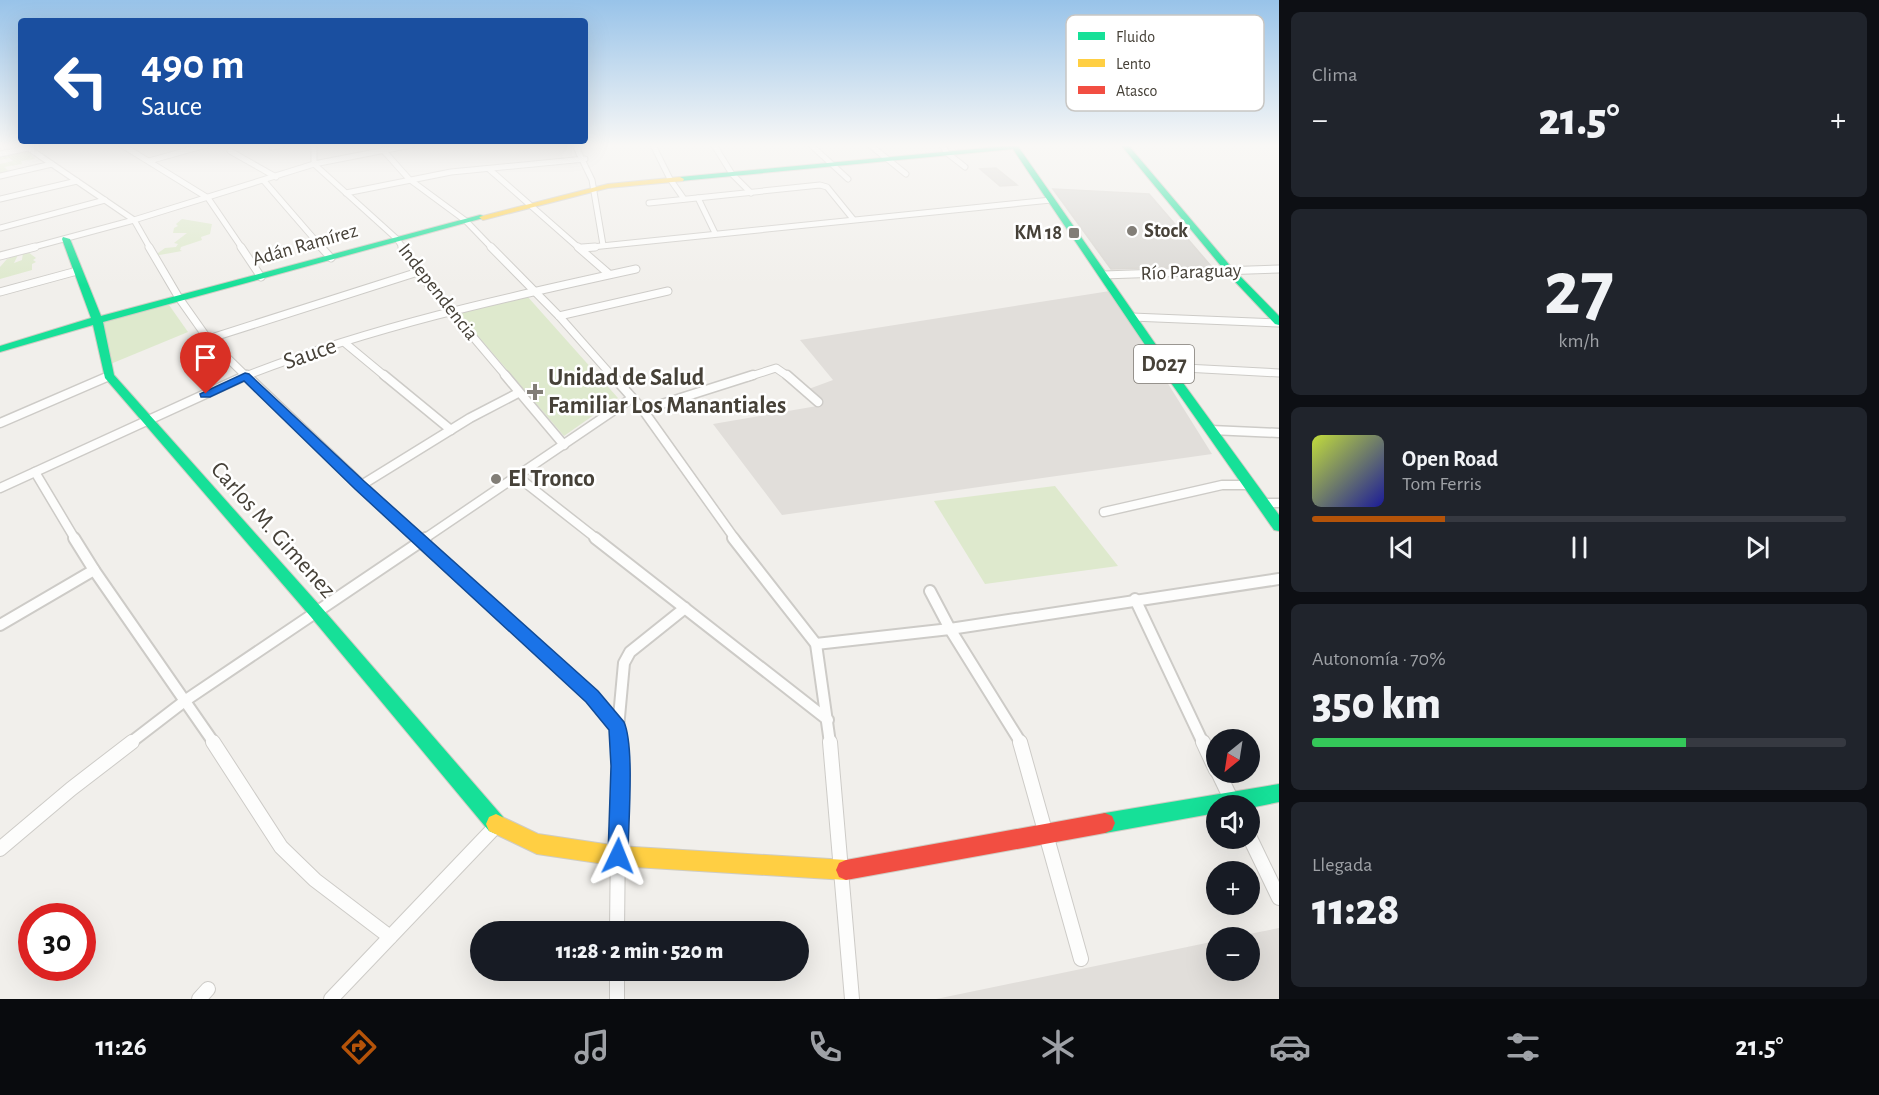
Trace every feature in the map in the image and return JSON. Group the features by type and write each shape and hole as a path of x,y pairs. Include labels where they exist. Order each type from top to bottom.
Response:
{"street":[{"path":"0,199 32,192"},
{"path":"93,192 134,220 179,298 208,339 360,486 592,696 618,728"},
{"path":"197,192 207,198 261,277"},
{"path":"0,256 228,192"},
{"path":"273,192 331,258"},
{"path":"346,193 352,192"},
{"path":"426,192 466,221 558,316 644,410 712,510 816,644 828,720 852,999"},
{"path":"515,192 609,274"},
{"name":"Adán Ramírez","path":"0,349 97,320 397,239 583,192"},
{"path":"597,192 603,245"},
{"path":"679,192 684,199"},
{"path":"649,203 766,192"},
{"path":"830,192 853,219"},
{"name":"D027","path":"1045,192 1279,526"},
{"path":"1163,192 1229,270 1279,322"},
{"name":"Independencia","path":"346,193 397,239 418,272 564,445"},
{"path":"698,198 715,233"},
{"path":"0,228 105,200"},
{"path":"582,248 1051,200"},
{"name":"Carlos M. Gimenez","path":"66,239 76,271 97,320 109,376 316,612 497,825"},
{"name":"Sauce","path":"0,488 245,376 345,342 451,310 636,269"},
{"path":"1268,269 1279,275"},
{"name":"Río Paraguay","path":"1103,275 1279,269"},
{"path":"0,292 76,271"},
{"path":"208,339 418,272"},
{"path":"558,316 668,291"},
{"path":"1132,317 1279,322"},
{"path":"345,342 451,430"},
{"path":"1166,367 1279,373"},
{"path":"644,410 776,368 818,402"},
{"path":"0,422 109,376"},
{"path":"360,486 451,430 518,393"},
{"path":"0,849 70,789 186,700 632,398"},
{"path":"1210,430 1279,433"},
{"path":"35,472 94,570 186,700 281,846 315,879 390,937"},
{"path":"518,477 828,720"},
{"path":"1104,513 1222,485 1250,485"},
{"path":"1263,503 1279,503"},
{"path":"0,625 94,570"},
{"path":"816,644 950,629 1135,599 1279,579"},
{"path":"930,591 950,629 1020,740 1082,959"},
{"path":"1135,599 1206,748"},
{"path":"617,921 620,766 618,728 624,663 630,652 685,608"},
{"path":"1260,797 1279,793"},
{"path":"331,999 497,825 537,844 618,856 841,871 1206,806"},
{"path":"1255,849 1279,897"},
{"path":"617,981 617,999"}],"shaded area":[{"path":"1110,291 1212,454 782,515 713,424 823,405 806,390 833,380 800,340"},
{"path":"1279,928 1279,999 936,999 1206,943 1206,981 1260,981 1260,932"}],"green space":[{"path":"182,219 212,224 210,234 201,237 202,240 181,247 182,251 154,256 165,248 176,247 178,244 174,243 187,233 173,233 174,228 178,226 176,224"},
{"path":"28,252 36,258 33,260 36,262 32,264 32,270 0,279 0,267 7,259 18,255 14,263 22,260 23,253"},
{"path":"527,296 618,398 564,436 458,313"},
{"path":"169,305 188,332 108,365 95,323"},
{"path":"1055,486 1118,566 985,584 934,501"}],"building":[{"name":"Stock","path":"1055,192 1149,194 1211,266 1111,269"}],"traffic: fast":[{"path":"1046,192 1279,526"},
{"path":"1163,192 1229,270 1279,322"},
{"path":"0,349 97,320 483,217"},
{"path":"66,239 97,320 109,376 316,612 496,824"},
{"path":"1105,823 1279,793"}],"traffic: slow":[{"path":"483,217 585,192"},
{"path":"496,824 537,844 618,856 846,870"}],"traffic: jam":[{"path":"846,870 1105,823"}],"place":[{"name":"Stock","path":"1132,231"},
{"name":"KM 18","path":"1074,233"},
{"name":"Unidad de Salud Familiar Los Manantiales","path":"535,392"},
{"name":"El Tronco","path":"496,479"}],"route":[{"path":"206,394 245,376 360,486 592,696 618,728 620,766 618,856"}]}
